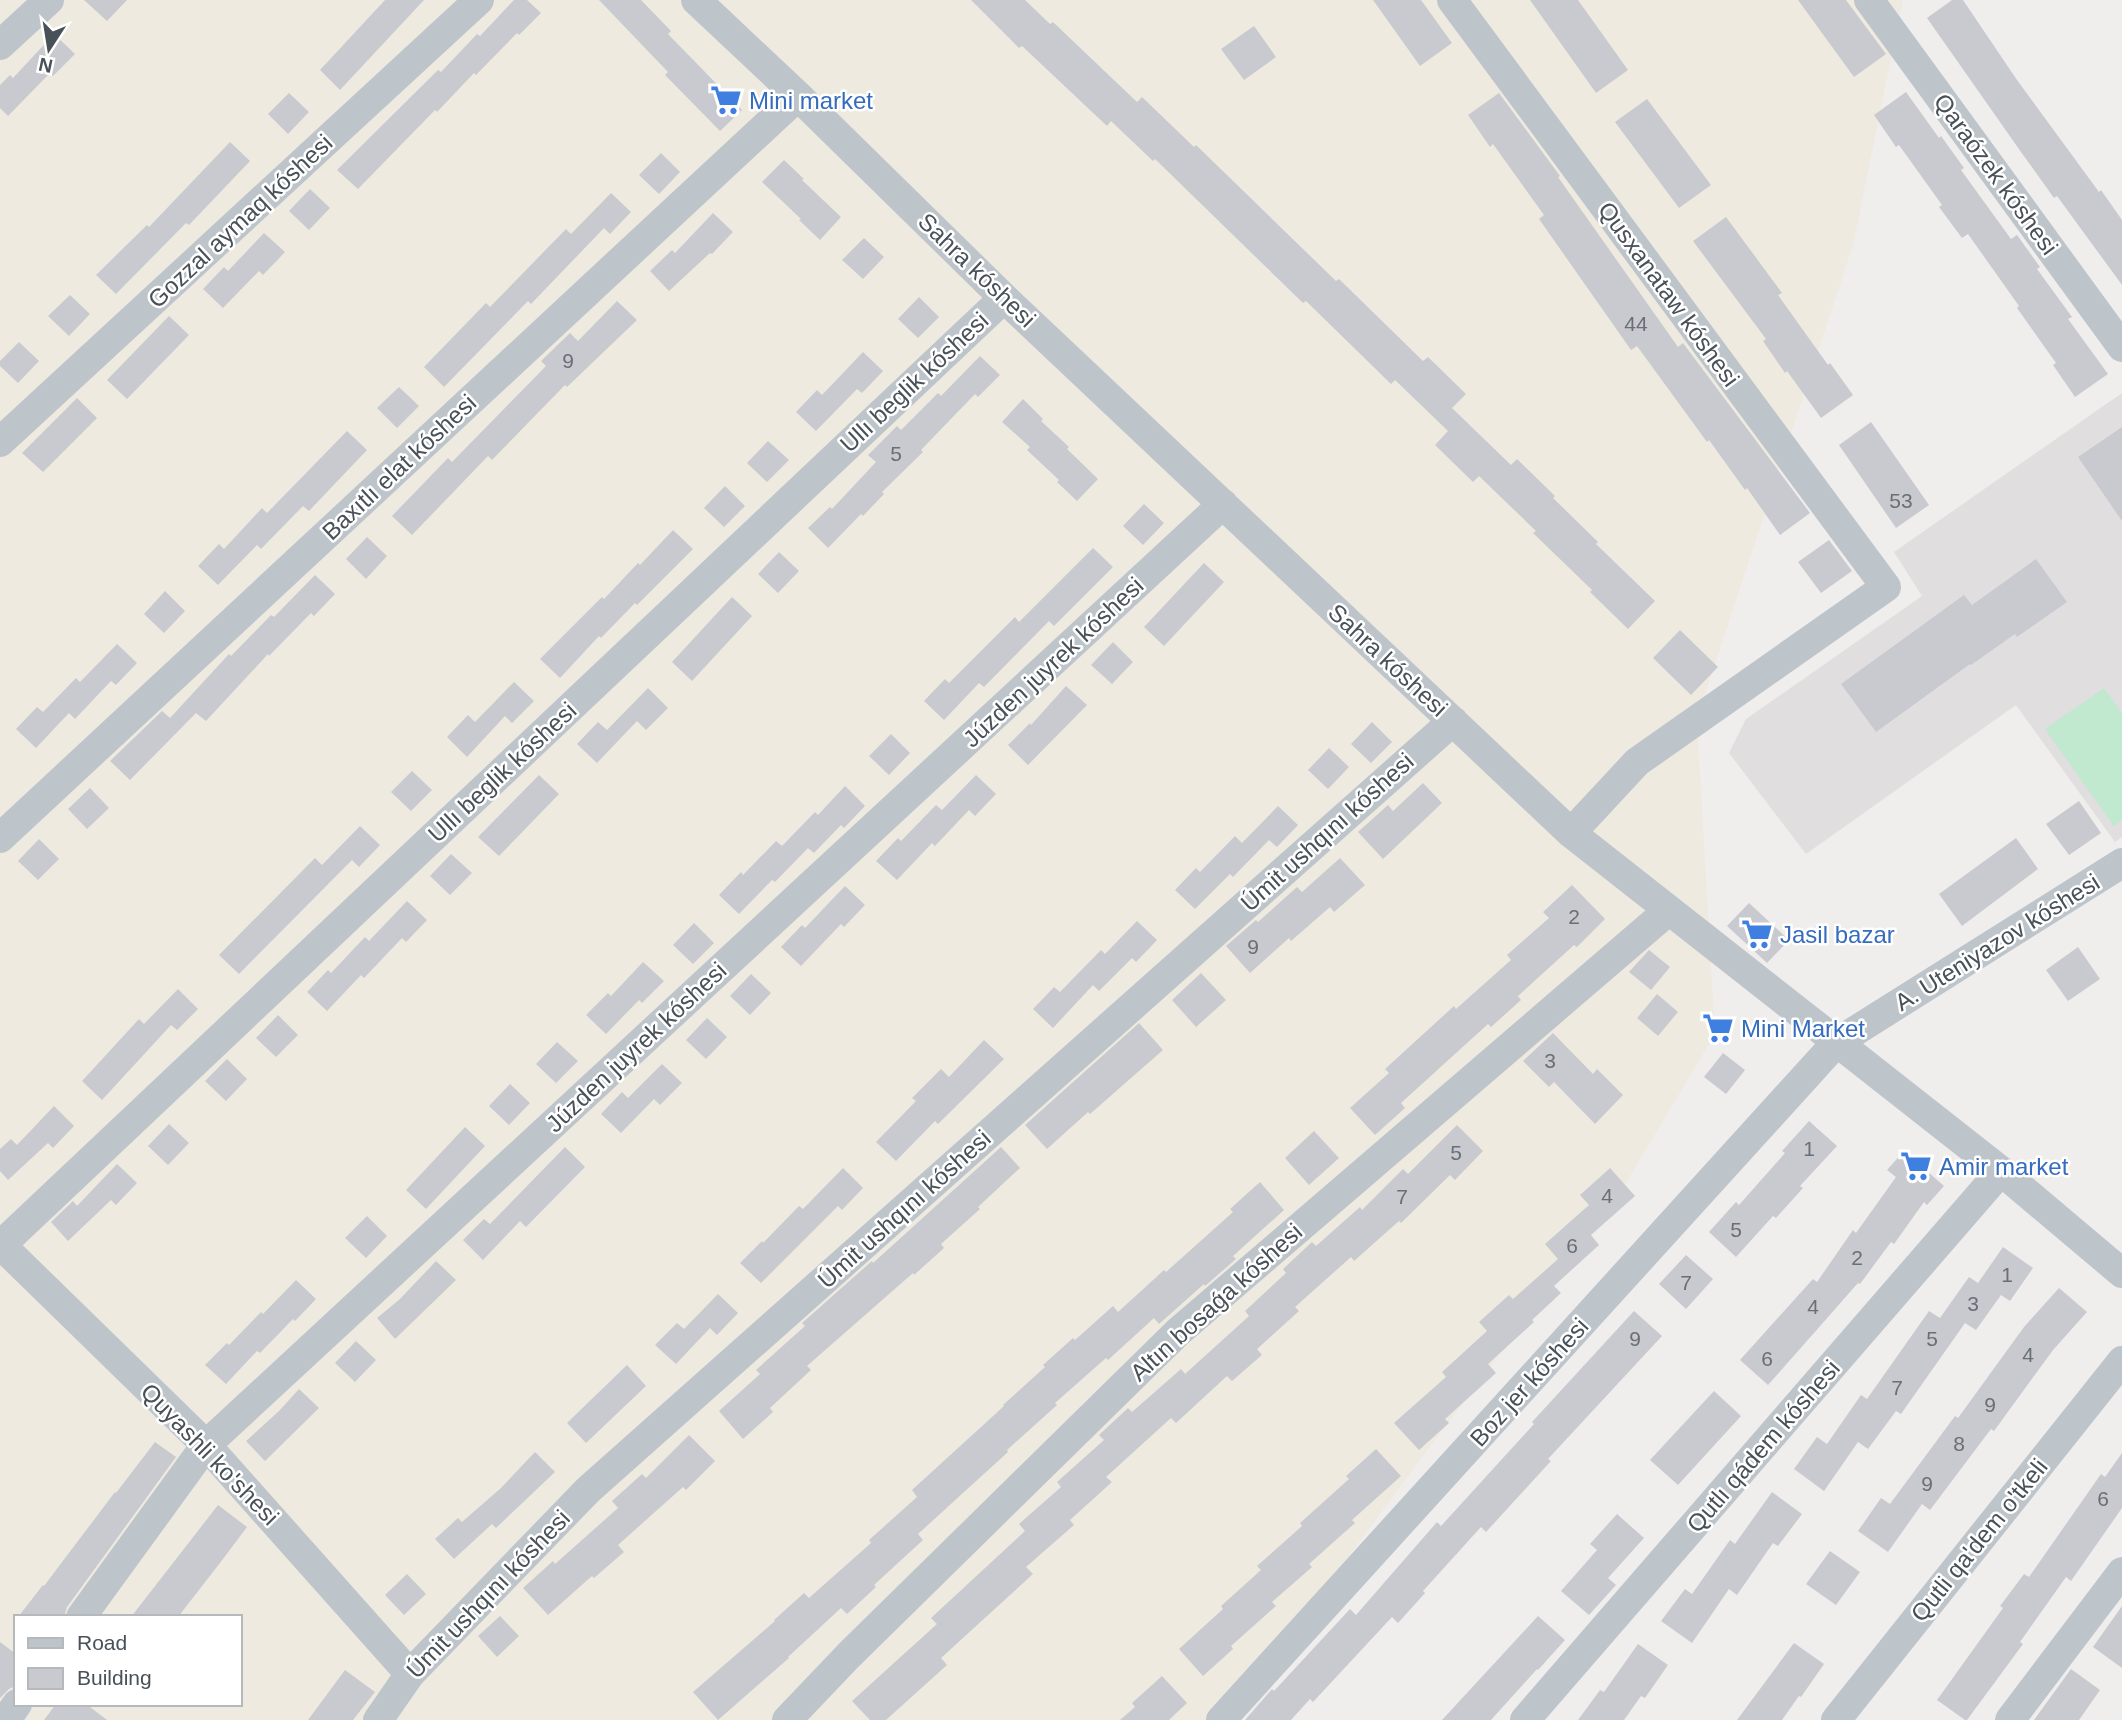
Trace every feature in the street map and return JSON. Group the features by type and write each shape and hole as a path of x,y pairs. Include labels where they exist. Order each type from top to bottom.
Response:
{"street":[{"path":"0,45 49,0"},
{"name":"Gozzal aymaq kóshesi","path":"0,442 479,0"},
{"name":"Sahra kóshesi","path":"696,0 1004,298 1571,833 2001,1171 2122,1273"},
{"name":"Qusxanataw kóshesi","path":"1452,0 1886,587 1637,762 1571,833"},
{"name":"Qaraózek kóshesi","path":"1869,0 2122,347"},
{"name":"Baxıtlı elat kóshesi","path":"0,838 798,96"},
{"name":"Ullı beglik kóshesi","path":"0,1245 1004,298"},
{"name":"Júzden juyrek kóshesi","path":"82,1615 206,1444 1223,504"},
{"name":"Úmit ushqını kóshesi","path":"378,1720 410,1674 588,1490 1453,721"},
{"name":"A. Uteniyazov kóshesi","path":"1836,1043 2122,863"},
{"name":"Altın bosaǵa kóshesi","path":"787,1720 849,1655 1178,1332 1669,910"},
{"name":"Boz jer kóshesi","path":"1221,1720 1836,1043"},
{"name":"Qutlı qádem kóshesi","path":"1525,1720 2001,1171"},
{"name":"Quyashli ko'shesi","path":"0,1245 206,1444 410,1674"},
{"name":"Qutli qa'dem o'tkeli","path":"1836,1720 2122,1361"},
{"path":"2010,1720 2122,1572"}],"shaded area":[{"path":"2122,393 2122,837 2115,842 2016,705 1806,854 1729,753 1746,719 1922,596 1894,552"}],"green space":[{"path":"2104,688 2122,713 2122,820 2114,826 2045,729"}],"sand":[{"path":"0,0 1903,0 1853,245 1697,719 1715,1034 1618,1196 1318,1597 1236,1720 0,1720"}],"building":[{"path":"84,0 127,0 107,21"},
{"path":"385,0 424,0 340,90 320,70"},
{"path":"514,0 527,0 541,13 476,75 474,73 437,112 435,110 358,189 337,170 438,70 441,72 477,34 480,36"},
{"path":"599,0 641,0 671,31 668,34 742,110 720,131 665,75 668,72"},
{"path":"971,0 1025,0 1050,24 1053,22 1137,102 1142,97 1194,147 1196,145 1336,281 1339,279 1423,361 1428,357 1466,394 1452,408 1511,465 1517,459 1598,542 1596,544 1655,601 1628,629 1533,533 1536,531 1479,476 1473,482 1435,445 1448,431 1395,380 1391,384 1155,159 1153,161 1111,121 1107,126 1022,46 1019,48"},
{"path":"1373,0 1421,0 1452,43 1420,66"},
{"path":"1530,0 1578,0 1628,70 1596,93"},
{"path":"1798,0 1846,0 1886,54 1854,77"},
{"path":"1952,0 1963,0 2017,80 2122,220 2122,285 2057,196 2054,198 1927,18"},
{"path":"1254,26 1276,57 1244,80 1221,49"},
{"path":"54,34 75,54 53,76 50,73 8,116 0,108 0,85 10,75 13,78"},
{"path":"1906,92 1964,168 1961,170 2011,239 2017,235 2040,267 2037,269 2072,317 2068,319 2108,374 2075,397 2053,365 2056,363 2017,308 2019,306 1968,234 1962,238 1939,207 1942,205 1874,115"},
{"path":"289,93 309,112 288,134 268,114"},
{"path":"1499,93 1678,347 1683,343 1810,513 1780,535 1747,488 1745,490 1709,440 1707,442 1637,346 1631,350 1539,219 1544,215 1493,144 1490,147 1468,115"},
{"path":"1647,99 1711,185 1679,208 1615,122"},
{"path":"230,142 250,161 189,225 186,223 116,294 96,275 147,225 149,227"},
{"path":"661,153 680,172 659,194 639,175"},
{"path":"784,160 841,217 820,240 762,182"},
{"path":"310,189 330,208 309,230 289,211"},
{"path":"611,193 631,212 610,234 604,228 531,304 528,301 444,387 424,367 486,303 490,307 566,229 571,234"},
{"path":"713,213 733,232 669,291 650,271 672,250 675,253"},
{"path":"1726,217 1782,293 1778,295 1853,395 1821,418 1787,371 1785,373 1763,341 1766,339 1693,241"},
{"path":"264,233 285,252 263,275 259,271 223,308 203,289 224,267 228,271"},
{"path":"864,238 884,257 863,279 842,260"},
{"path":"70,295 90,314 69,336 48,316"},
{"path":"919,297 939,317 918,338 898,319"},
{"path":"617,301 637,320 567,387 565,385 492,460 488,456 412,535 392,516 448,458 452,462 546,366 541,361 570,333 578,341"},
{"path":"169,316 189,335 127,399 107,380"},
{"path":"19,342 39,361 18,383 0,366 0,361"},
{"path":"863,352 883,371 862,393 857,389 816,431 796,412 817,390 822,395"},
{"path":"980,356 1000,375 978,397 975,394 921,450 923,452 882,492 884,494 863,516 861,514 828,548 808,528 830,507 832,509 876,462 868,455 897,426 901,430 938,393 941,396"},
{"path":"399,387 419,406 397,428 377,408"},
{"path":"77,398 97,418 43,472 22,453"},
{"path":"1023,399 1098,479 1077,501 1027,450 1030,447 1002,422"},
{"path":"1871,422 1929,505 1896,528 1839,445"},
{"path":"2122,427 2122,521 2078,457"},
{"path":"347,431 367,450 309,511 303,506 261,549 257,545 218,585 198,566 219,544 224,549 262,508 267,513"},
{"path":"768,441 789,460 767,482 747,463"},
{"path":"725,486 745,506 724,527 704,508"},
{"path":"1144,504 1164,523 1143,545 1123,526"},
{"path":"673,530 693,549 637,605 635,603 601,638 599,636 560,678 540,659 638,563 640,565"},
{"path":"367,537 387,556 366,579 346,559"},
{"path":"1829,540 1852,571 1821,593 1798,562"},
{"path":"1093,548 1113,567 1054,626 1049,621 984,687 979,683 944,720 924,701 945,679 949,683 1015,617 1019,622"},
{"path":"779,552 799,571 778,593 758,574"},
{"path":"2036,559 2067,602 2017,637 2015,634 1970,664 1876,732 1841,684 1964,595 1972,605"},
{"path":"1204,563 1224,582 1164,646 1144,627"},
{"path":"315,575 335,594 314,616 311,613 269,656 268,654 206,721 196,713 130,780 110,761 162,711 170,718 229,654 231,656 271,615 274,617"},
{"path":"165,591 185,611 164,633 144,614"},
{"path":"732,597 752,616 692,681 672,662"},
{"path":"1680,630 1718,667 1691,695 1653,658"},
{"path":"1113,642 1133,662 1112,684 1091,665"},
{"path":"117,644 137,663 116,685 111,681 75,719 69,713 36,748 16,729 37,707 43,712 76,678 80,682"},
{"path":"514,682 534,701 512,723 505,716 467,757 447,737 468,715 475,722"},
{"path":"1066,686 1087,705 1028,765 1008,745 1030,723 1031,725"},
{"path":"648,688 668,708 646,730 637,721 597,763 577,744 598,722 607,730"},
{"path":"1372,722 1392,742 1371,763 1351,744"},
{"path":"891,734 910,753 889,775 869,756"},
{"path":"1329,748 1349,767 1328,789 1308,770"},
{"path":"412,771 432,790 411,811 391,792"},
{"path":"539,775 559,794 499,856 478,837"},
{"path":"976,775 996,794 975,816 969,810 935,846 932,843 897,880 876,861 898,838 901,841 936,805 942,810"},
{"path":"1423,783 1442,803 1383,859 1358,832 1388,805 1393,811"},
{"path":"845,786 865,806 844,828 841,825 814,853 808,848 739,914 719,895 776,841 782,846 815,812 818,815"},
{"path":"90,788 109,808 87,829 68,809"},
{"path":"2079,801 2101,833 2069,855 2046,824"},
{"path":"1278,806 1298,825 1277,847 1269,840 1233,877 1230,874 1195,909 1175,890 1196,868 1200,872 1235,836 1242,843"},
{"path":"360,826 380,845 359,867 352,860 239,974 219,955 315,858 322,865"},
{"path":"2016,838 2038,869 1962,926 1939,894"},
{"path":"39,839 59,859 38,880 18,861"},
{"path":"451,854 472,873 450,895 430,876"},
{"path":"1340,858 1365,885 1334,912 1330,907 1291,941 1289,938 1250,973 1226,946 1297,887 1302,892"},
{"path":"1572,885 1605,919 1577,947 1574,945 1518,996 1521,1000 1491,1027 1488,1024 1401,1103 1405,1108 1375,1135 1350,1108 1389,1073 1385,1069 1454,1006 1456,1009 1511,960 1507,955 1549,918 1543,912"},
{"path":"845,886 865,905 844,927 841,924 801,966 781,947 802,925 805,928"},
{"path":"407,901 427,920 406,942 402,938 364,978 361,975 327,1011 307,992 328,970 331,973 365,937 369,941"},
{"path":"1749,903 1789,940 1767,963 1727,926"},
{"path":"1137,921 1157,940 1136,962 1132,958 1099,991 1093,985 1053,1028 1033,1009 1054,987 1060,992 1101,950 1105,954"},
{"path":"694,923 714,943 693,964 673,945"},
{"path":"2078,947 2100,979 2068,1001 2046,970"},
{"path":"1649,950 1670,967 1651,990 1629,972"},
{"path":"643,962 664,981 642,1003 639,1000 606,1034 586,1015 608,993 611,996"},
{"path":"1201,973 1226,1000 1196,1027 1172,1000"},
{"path":"751,974 771,993 750,1015 730,996"},
{"path":"178,989 198,1009 177,1030 171,1025 102,1100 82,1081 139,1019 144,1024"},
{"path":"1657,994 1678,1012 1658,1036 1637,1018"},
{"path":"278,1015 298,1035 276,1057 256,1038"},
{"path":"707,1018 727,1037 706,1059 686,1040"},
{"path":"1139,1023 1163,1050 1047,1149 1025,1125"},
{"path":"1553,1033 1593,1074 1597,1069 1623,1095 1595,1124 1554,1082 1549,1087 1523,1061"},
{"path":"984,1040 1004,1059 938,1124 935,1121 896,1161 876,1142 916,1101 912,1098 941,1069 949,1077"},
{"path":"557,1042 578,1061 556,1083 536,1064"},
{"path":"1723,1053 1745,1070 1726,1094 1704,1077"},
{"path":"227,1059 247,1079 226,1101 205,1081"},
{"path":"662,1064 682,1083 660,1105 654,1099 621,1133 601,1114 622,1092 628,1098"},
{"path":"510,1084 530,1103 509,1125 489,1106"},
{"path":"54,1106 74,1126 53,1148 48,1143 8,1180 0,1171 0,1149 11,1139 17,1145"},
{"path":"1809,1121 1837,1146 1800,1186 1803,1188 1776,1218 1773,1216 1736,1257 1709,1232 1736,1202 1739,1205"},
{"path":"169,1124 189,1143 168,1165 148,1146"},
{"path":"1457,1125 1483,1151 1455,1180 1450,1175 1401,1223 1399,1221 1354,1261 1351,1257 1295,1307 1299,1311 1257,1349 1262,1355 1232,1381 1227,1376 1176,1423 1171,1418 1106,1477 1112,1482 1070,1520 1074,1525 1026,1567 1033,1574 941,1658 947,1665 886,1720 870,1720 852,1701 937,1624 931,1618 1025,1531 1019,1524 1061,1487 1057,1482 1104,1440 1099,1435 1128,1408 1132,1412 1181,1369 1185,1374 1249,1316 1245,1311 1286,1273 1283,1269 1312,1242 1316,1246 1360,1207 1362,1210 1403,1169 1408,1174"},
{"path":"465,1127 485,1146 426,1209 406,1190"},
{"path":"1314,1131 1339,1158 1309,1185 1285,1158"},
{"path":"565,1147 585,1167 526,1227 520,1221 483,1260 463,1240 484,1219 490,1224"},
{"path":"1001,1147 1020,1168 941,1244 944,1248 807,1366 811,1370 770,1408 773,1412 743,1439 719,1411 760,1374 756,1370 805,1326 802,1323"},
{"path":"1904,1151 1944,1186 1927,1205 1924,1202 1894,1244 1891,1242 1860,1284 1858,1283 1768,1385 1740,1360 1813,1279 1817,1282 1853,1230 1856,1233 1896,1177 1887,1170"},
{"path":"117,1164 137,1183 116,1205 111,1200 68,1241 51,1222 73,1201 77,1206"},
{"path":"843,1168 863,1188 842,1210 838,1206 761,1283 740,1263 799,1206 803,1209"},
{"path":"1610,1168 1635,1196 1591,1235 1599,1245 1554,1286 1561,1293 1488,1364 1496,1373 1445,1419 1449,1423 1419,1450 1394,1423 1446,1377 1442,1372 1487,1331 1479,1322 1509,1295 1513,1299 1558,1259 1545,1244 1589,1205 1580,1195"},
{"path":"1260,1182 1284,1210 1233,1256 1236,1259 1159,1324 1154,1318 1055,1403 1057,1405 1007,1450 1008,1452 918,1534 923,1540 874,1585 876,1587 847,1614 841,1608 718,1720 693,1692 804,1593 809,1598 871,1543 869,1540 917,1497 912,1490 1073,1338 1075,1340 1113,1306 1118,1312 1164,1270 1166,1272 1233,1212 1230,1209"},
{"path":"367,1216 387,1236 366,1258 345,1238"},
{"path":"2003,1247 2033,1268 2010,1301 2001,1295 1976,1330 1965,1323 1901,1414 1896,1411 1868,1449 1858,1442 1824,1491 1794,1469 1817,1437 1827,1444 1861,1395 1867,1399 1929,1311 1940,1318 1969,1277 1978,1283"},
{"path":"1686,1255 1713,1279 1686,1309 1659,1284"},
{"path":"436,1261 456,1280 395,1339 377,1318 400,1299"},
{"path":"296,1280 316,1299 260,1353 257,1351 226,1384 205,1365 261,1312 263,1314"},
{"path":"2059,1288 2087,1312 2053,1350 1994,1431 1991,1429 1930,1510 1922,1504 1888,1552 1858,1531 1881,1498 1890,1504 1955,1416 1958,1418 2024,1327"},
{"path":"718,1294 738,1313 717,1335 710,1328 676,1364 655,1345 677,1323 684,1329"},
{"path":"1634,1311 1662,1336 1548,1459 1551,1461 1486,1532 1481,1527 1398,1623 1392,1617 1313,1702 1310,1699 1291,1720 1245,1720 1350,1609 1356,1615 1437,1522 1441,1526"},
{"path":"356,1341 376,1360 355,1382 335,1363"},
{"path":"627,1365 646,1386 586,1443 567,1423"},
{"path":"299,1389 319,1408 265,1461 246,1441"},
{"path":"1714,1391 1741,1416 1678,1485 1650,1460"},
{"path":"689,1435 715,1461 686,1490 683,1487 618,1545 624,1552 548,1615 523,1588 553,1561 555,1564 618,1508 612,1501 642,1474 646,1478"},
{"path":"155,1442 176,1457 67,1607 65,1615 20,1615 115,1492"},
{"path":"1376,1449 1401,1476 1352,1520 1355,1523 1309,1564 1312,1567 1272,1602 1276,1606 1231,1646 1233,1649 1203,1676 1179,1649 1223,1609 1221,1606 1261,1570 1257,1566 1302,1526 1300,1523 1349,1479 1346,1476"},
{"path":"535,1452 555,1472 496,1528 492,1524 454,1559 435,1539 458,1518 462,1522 501,1488"},
{"path":"2122,1453 2122,1508 2071,1581 2066,1577 2020,1642 2023,1644 1965,1720 1937,1700 2003,1608 2000,1606 2024,1574 2029,1577 2101,1474 2105,1477"},
{"path":"1772,1492 1802,1514 1778,1546 1773,1543 1737,1595 1729,1589 1692,1643 1661,1621 1685,1589 1692,1594 1730,1540 1735,1544"},
{"path":"218,1505 247,1527 180,1615 133,1615"},
{"path":"1617,1514 1644,1538 1608,1578 1616,1585 1589,1615 1561,1591 1597,1550 1590,1544"},
{"path":"1830,1551 1860,1572 1836,1605 1806,1584"},
{"path":"407,1574 426,1594 404,1615 385,1595"},
{"path":"2122,1606 2122,1668 2093,1647"},
{"path":"500,1616 519,1636 497,1657 478,1636"},
{"path":"1538,1616 1565,1640 1538,1670 1491,1720 1442,1720"},
{"path":"0,1642 14,1652 14,1687 0,1698"},
{"path":"1794,1643 1824,1664 1801,1697 1799,1696 1782,1720 1737,1720"},
{"path":"1638,1644 1668,1665 1645,1698 1641,1696 1624,1720 1578,1720 1600,1690 1604,1692"},
{"path":"2071,1669 2100,1690 2079,1720 2034,1720"},
{"path":"345,1670 375,1692 353,1720 308,1720"},
{"path":"1162,1676 1187,1703 1169,1720 1120,1720 1135,1707 1132,1703"},
{"path":"54,1706 89,1706 107,1720 44,1720"}],"place":[{"name":"Mini market","path":"726,100"},
{"name":"Jasil bazar","path":"1757,934"},
{"name":"Mini Market","path":"1718,1028"},
{"name":"Amir market","path":"1916,1166"}]}
